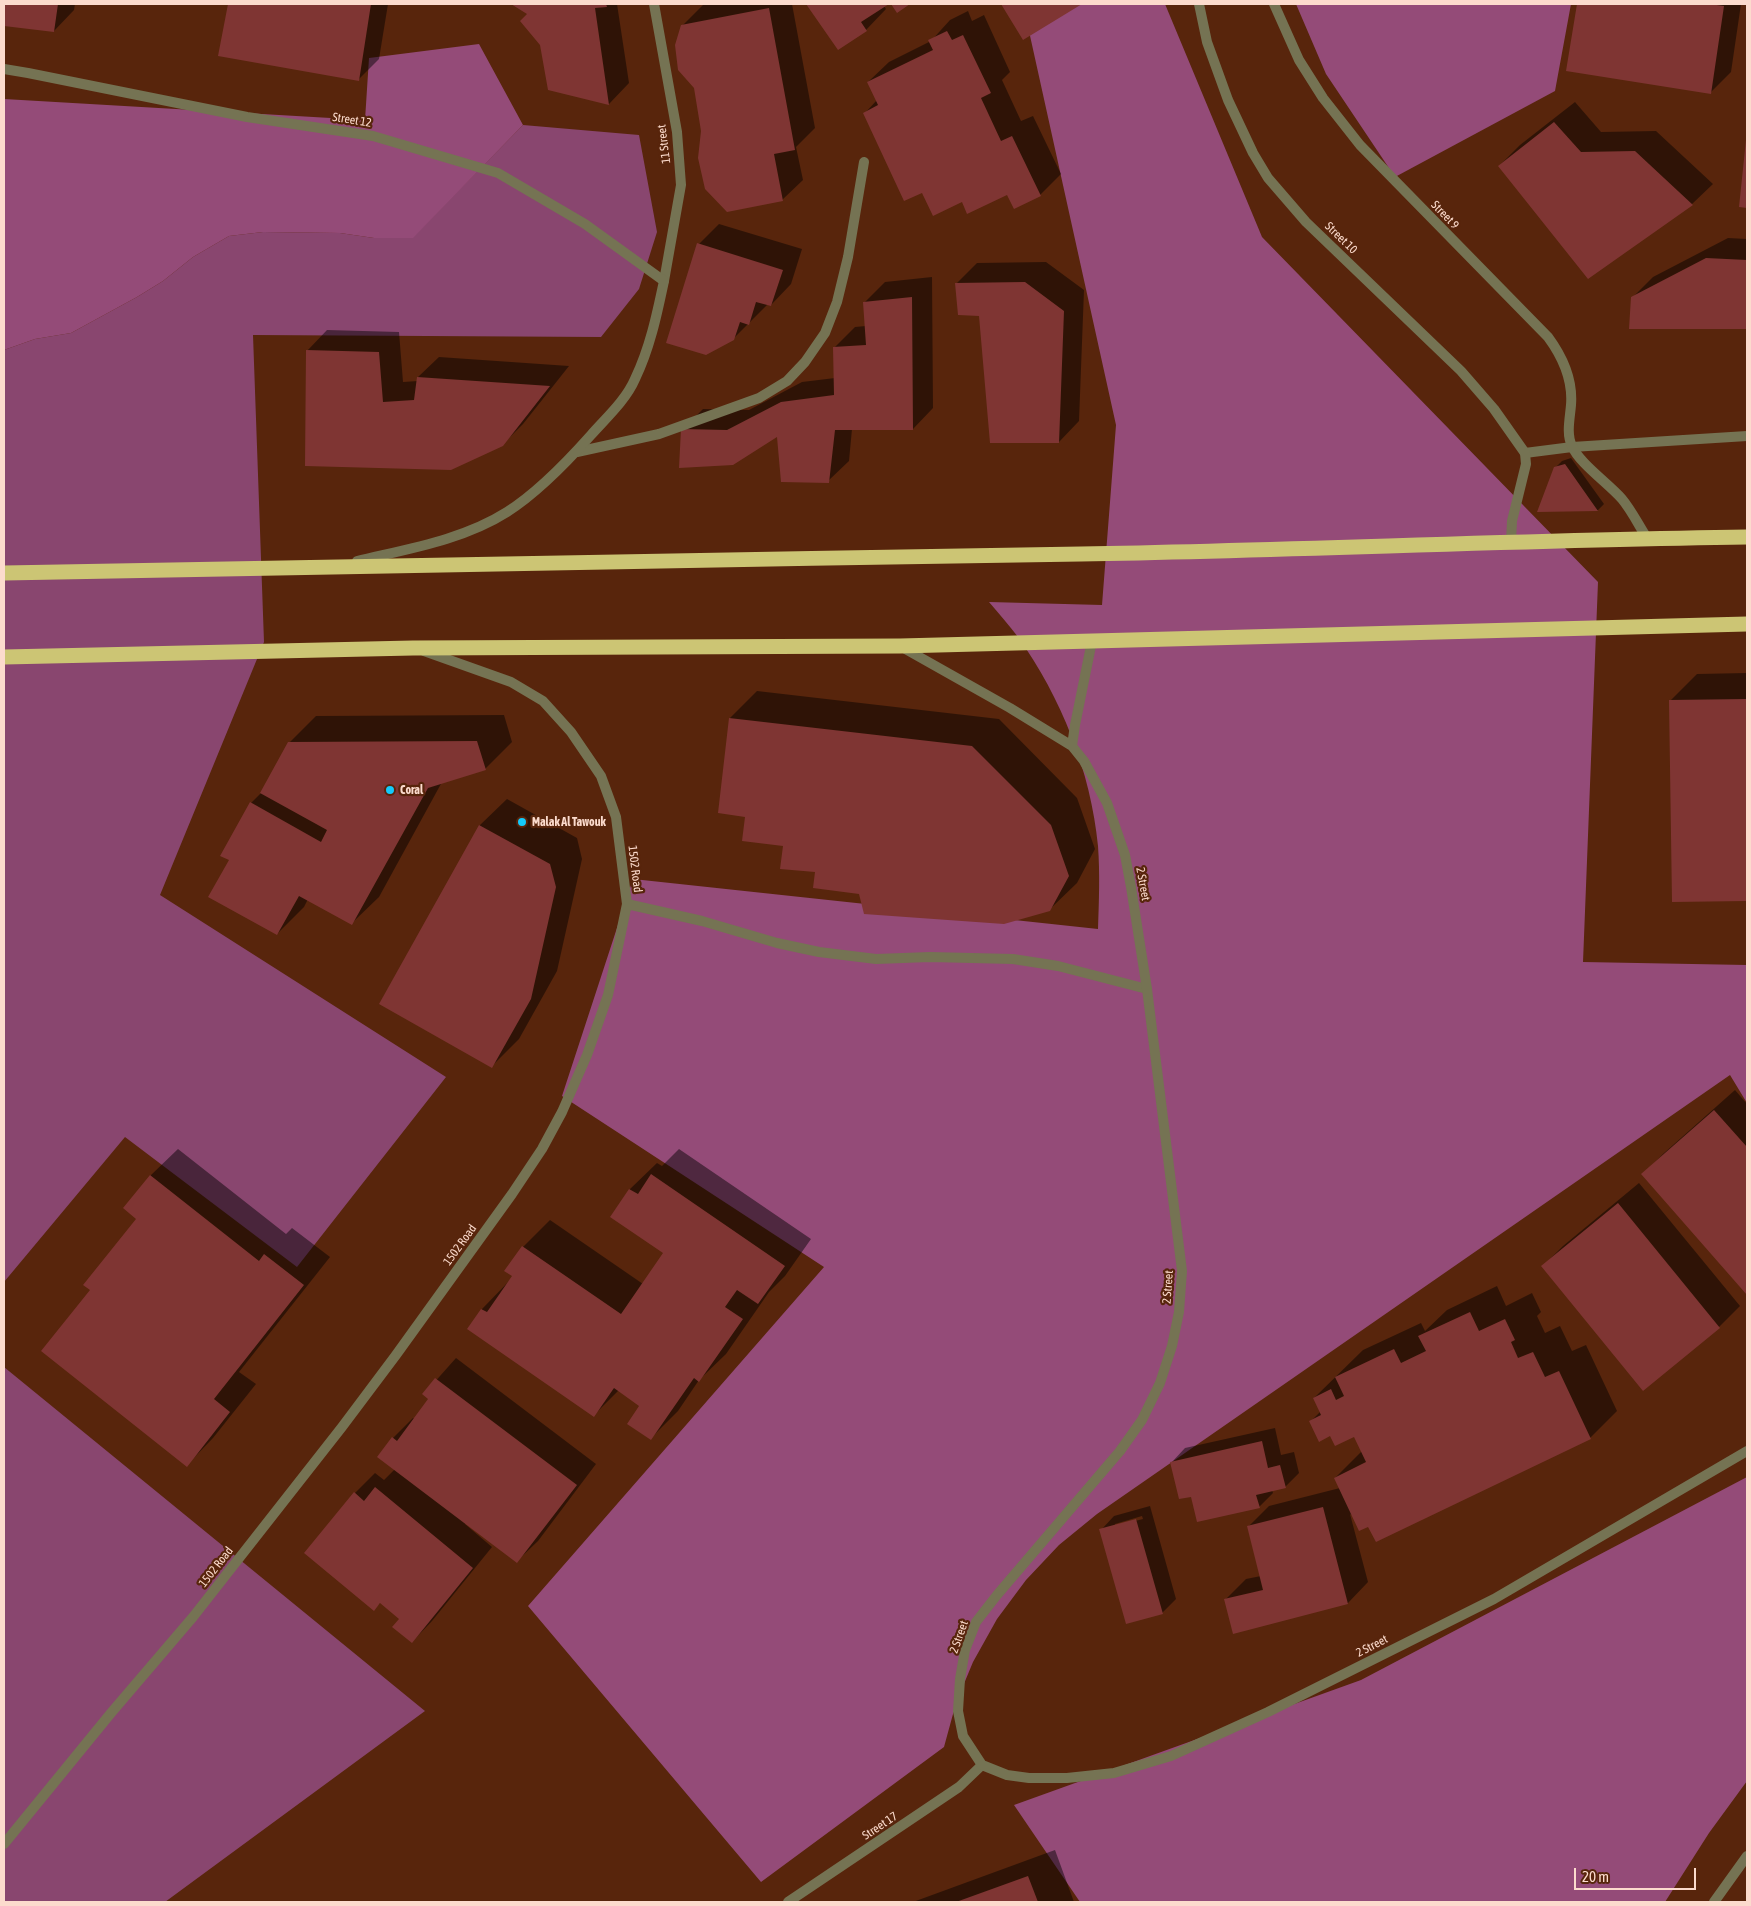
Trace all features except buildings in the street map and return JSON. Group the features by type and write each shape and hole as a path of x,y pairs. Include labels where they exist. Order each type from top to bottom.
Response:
{"highway":[{"path":"4,573 342,565 1087,554 1511,541 1747,537"},
{"path":"4,656 414,648 900,646 1747,624"}],"street":[{"name":"11 Street","path":"342,565 447,538 479,526 507,512 541,485 577,452 616,406 635,380 653,330 664,281 681,185 677,132 654,4"},
{"name":"Street 10","path":"1199,4 1207,42 1228,100 1253,153 1268,178 1306,222 1461,371 1498,415 1526,453"},
{"name":"Street 9","path":"1274,4 1304,68 1323,98 1360,145 1548,337 1559,351 1570,388 1571,402 1568,434 1572,448"},
{"name":"Street 12","path":"4,70 28,73 247,117 373,136 498,173 585,224 664,281"},
{"path":"577,452 658,434 759,398 787,381 805,362 825,333 837,302 848,257 864,162"},
{"path":"1511,541 1512,521 1526,464 1526,453 1747,436"},
{"path":"1572,448 1590,469 1624,501 1647,538"},
{"path":"1072,746 1074,725 1092,641"},
{"name":"2 Street","path":"900,646 1010,708 1072,746 1093,776 1107,803 1116,828 1131,887 1147,989 1182,1271 1179,1312 1173,1338 1160,1383 1142,1420 1120,1451 996,1595 976,1622 965,1650 960,1679 958,1711 963,1736 982,1765 1014,1776 1067,1778 1114,1772 1171,1756 1268,1712 1494,1599 1747,1451"},
{"name":"1502 Road","path":"4,1844 99,1727 193,1617 342,1427 512,1194 542,1149 562,1112 587,1055 608,995 627,904 616,817 601,776 571,732 543,701 511,682 414,648"},
{"path":"627,904 702,921 777,943 819,952 876,959 930,956 1013,958 1058,966 1147,989"},
{"name":"Street 17","path":"788,1902 959,1787 982,1765"},
{"path":"1714,1902 1747,1856"}],"shaded area":[{"path":"1023,4 1165,4 1262,237 1598,582 1583,962 1747,965 1747,1103 1730,1075 1097,1514 1059,1545 1026,1580 997,1619 973,1662 956,1703 944,1747 761,1882 528,1606 824,1267 562,1096 633,879 1098,929 1098,846 1089,791 1081,763 1048,685 1018,637 989,602 1102,605 1116,425"},
{"path":"1296,4 1571,4 1555,91 1395,177 1326,74"},
{"path":"479,44 523,125 413,238 374,238 340,233 263,232 229,236 193,257 163,281 137,297 71,333 35,339 4,350 4,99 365,120 369,58"},
{"path":"523,125 639,135 657,232 639,289 601,337 253,335 264,642 160,895 446,1077 297,1267 125,1137 4,1282 4,350 35,339 71,333 137,297 163,281 193,257 229,236 263,232 340,233 374,238 412,238"},
{"path":"4,1367 425,1711 165,1902 4,1902"},
{"path":"1747,1477 1747,1781 1709,1833 1665,1902 1080,1902 1014,1805 1361,1680"}],"place":[{"name":"Coral","path":"390,790"},
{"name":"Malak Al Tawouk","path":"522,822"}]}
